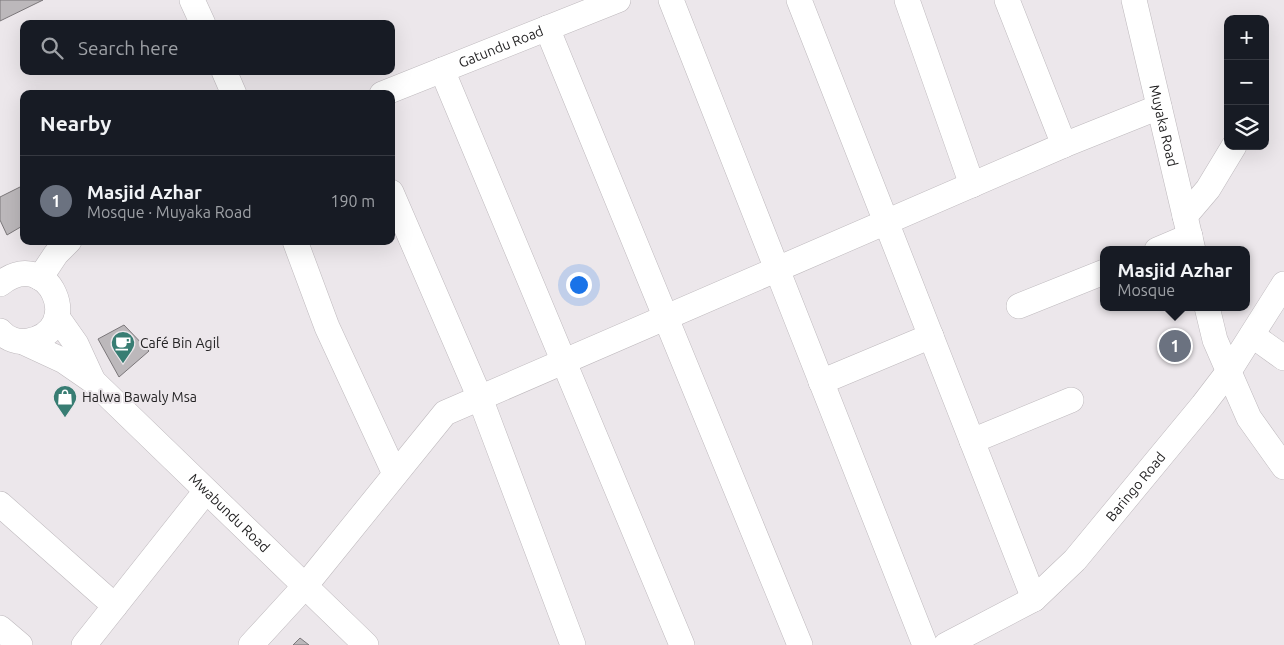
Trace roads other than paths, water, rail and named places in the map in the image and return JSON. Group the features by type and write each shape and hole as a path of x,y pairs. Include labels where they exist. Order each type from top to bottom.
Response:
{"street":[{"path":"192,0 201,20"},
{"name":"Gatundu Road","path":"392,90 618,0"},
{"path":"671,0 925,645"},
{"path":"799,0 1034,599"},
{"path":"907,0 972,185"},
{"path":"1007,0 1064,145"},
{"name":"Muyaka Road","path":"1134,0 1190,234"},
{"path":"547,28 800,645"},
{"path":"442,70 682,645"},
{"path":"226,75 232,90"},
{"path":"251,645 305,586 445,413 1064,145 1159,107"},
{"path":"1165,246 1190,234 1208,189 1232,150"},
{"path":"1179,190 1208,189"},
{"path":"395,201 480,398 573,645"},
{"path":"40,278 56,254 65,245"},
{"path":"296,245 327,327 395,474"},
{"path":"0,284 18,274 30,274 40,278 49,285 55,294 58,305 57,317 52,327 44,335 34,340 23,342"},
{"path":"1019,306 1100,274"},
{"name":"Baringo Road","path":"946,645 1034,599 1075,560 1229,371 1284,284"},
{"path":"1208,311 1215,340 1249,418 1284,467"},
{"path":"57,317 76,344 93,381"},
{"path":"0,332 12,340 23,342 64,361 93,381"},
{"path":"1252,335 1284,358"},
{"path":"821,382 931,336"},
{"name":"Mwabundu Road","path":"93,381 366,645"},
{"path":"972,441 1070,400"},
{"path":"84,645 206,491"},
{"path":"0,504 115,606"},
{"path":"0,628 20,645"}],"place":[{"name":"Masjid Azhar","path":"1175,346"},
{"name":"Café Bin Agil","path":"123,364"},
{"name":"Halwa Bawaly Msa","path":"65,418"}]}
